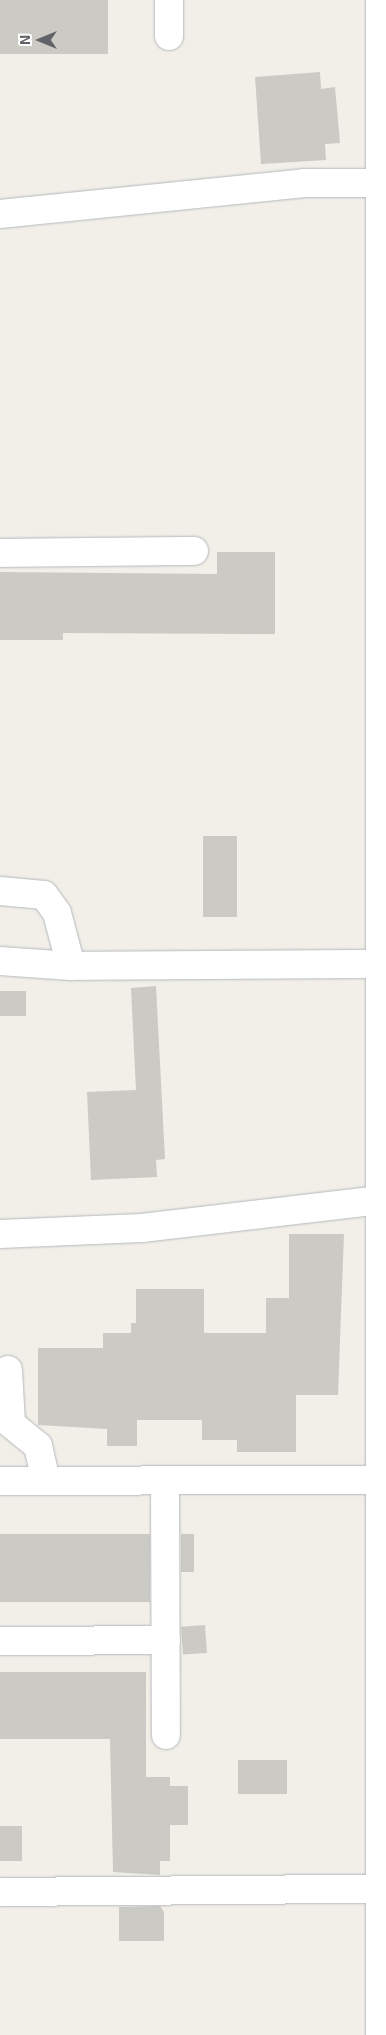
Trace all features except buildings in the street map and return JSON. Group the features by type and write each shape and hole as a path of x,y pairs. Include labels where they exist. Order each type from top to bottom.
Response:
{"street":[{"path":"169,0 169,36"},
{"path":"380,0 380,964 383,1130 380,1200 383,1249 380,1480 380,2035"},
{"path":"0,214 304,183 380,183"},
{"path":"0,553 194,551"},
{"path":"0,891 44,896 57,913 71,966"},
{"path":"0,962 71,966 380,964"},
{"path":"0,1234 142,1228 380,1200"},
{"path":"8,1370 11,1424 38,1446 46,1481"},
{"path":"165,1480 166,1735"},
{"path":"0,1481 380,1480"},
{"path":"0,1641 166,1640"},
{"path":"0,1892 380,1889"}]}
